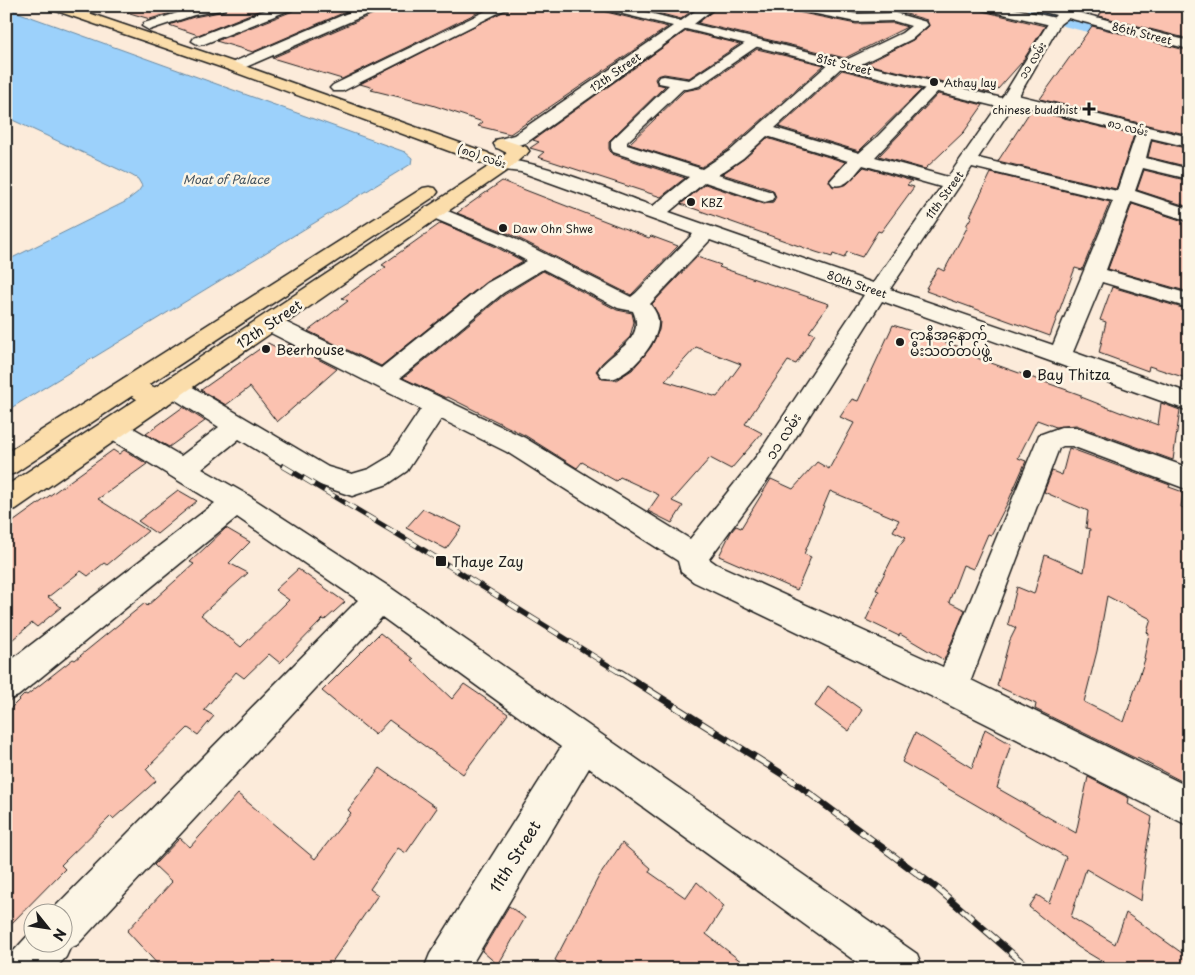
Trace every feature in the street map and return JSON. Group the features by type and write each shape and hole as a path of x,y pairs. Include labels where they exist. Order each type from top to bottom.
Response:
{"main road":[{"path":"92,6 217,47"},
{"name":"(၈၀) လမ်း","path":"58,7 234,60 505,152"},
{"path":"252,59 304,76"},
{"path":"321,82 356,94"},
{"name":"12th Street","path":"6,501 434,211 505,152"},
{"name":"12th Street","path":"6,466 505,152"},
{"path":"132,385 166,393"}],"street":[{"path":"149,26 191,12 221,6"},
{"path":"199,41 288,6"},
{"path":"234,60 252,59 375,6"},
{"path":"338,88 506,6"},
{"name":"81st Street","path":"606,6 935,86 1007,101"},
{"name":"12th Street","path":"505,152 683,24 711,6"},
{"path":"655,214 687,187 723,165 843,64 907,36 921,26 895,18 856,18 798,6"},
{"path":"986,6 1063,15"},
{"name":"86th Street","path":"1037,6 1063,15 1189,45"},
{"name":"၁၁ လမ်း","path":"1007,101 1063,15"},
{"path":"660,80 687,84 698,81 755,43"},
{"path":"680,83 618,144 619,148 644,158 765,196"},
{"path":"839,181 859,159 865,157 882,142 935,86"},
{"name":"၈၁ လမ်း","path":"1007,101 1189,142"},
{"name":"11th Street","path":"879,291 908,244 968,161 1007,101"},
{"path":"765,130 859,159 952,184"},
{"path":"1060,356 1095,273 1137,161 1145,131"},
{"name":"80th Street","path":"505,152 655,214 879,291 1189,402"},
{"path":"968,161 1124,196 1189,215"},
{"path":"1137,161 1189,174"},
{"path":"434,211 502,240 626,303 634,304 639,302 706,232"},
{"path":"383,379 495,288 541,261"},
{"path":"1095,273 1189,300"},
{"name":"၁၁ လမ်း","path":"699,565 879,291"},
{"path":"610,371 632,354 644,335 647,320 639,302"},
{"path":"269,323 516,445 699,565 1189,807"},
{"path":"166,393 238,426 318,474 352,485 378,477 398,464 436,406"},
{"path":"182,470 238,426"},
{"path":"114,429 236,502 380,598 897,967"},
{"path":"951,688 1048,442 1064,435 1188,475"},
{"path":"6,685 236,502"},
{"path":"72,920 380,598"},
{"name":"11th Street","path":"445,969 583,744"},
{"path":"26,969 42,952"}],"water":[{"name":"Moat of Palace","path":"6,8 405,152 412,158 411,164 6,411 6,261 125,202 138,192 142,186 138,179 131,175 6,117"}],"building":[{"path":"124,6 194,6 150,19 123,11"},
{"path":"229,6 270,6 198,35 169,25 194,17 225,11"},
{"path":"296,6 359,6 253,52 216,41 293,11"},
{"path":"383,6 491,6 342,79 272,58 380,11"},
{"path":"514,6 598,6 602,11 668,27 510,134 478,126 483,122 432,105 371,90 374,88 360,84"},
{"path":"631,6 698,6 681,19"},
{"path":"719,6 789,6 797,12 856,24 894,23 907,27 845,58 698,23"},
{"path":"828,6 978,6 982,11 1045,26 1022,62 998,89 994,88 991,93 866,64 913,40 929,26 927,20 896,11 856,12"},
{"path":"1106,6 1174,6 1189,10 1189,39 1099,16"},
{"path":"1092,26 1189,51 1189,135 1040,99"},
{"path":"686,31 740,44 689,78 664,74 657,76 655,79 657,84 665,86 609,141 609,149 612,154 685,178 661,197 538,157 544,152 530,148 539,142 533,140"},
{"path":"757,49 824,65 730,148 702,167 629,144 684,91 700,88"},
{"path":"842,70 921,90 859,151 779,127"},
{"path":"938,94 983,105 964,132 925,169 879,156"},
{"path":"1031,110 1134,135 1116,189 998,161"},
{"path":"767,138 845,162 829,180 833,187 847,184 864,167 912,181 907,185 914,187 881,232 878,231 862,257 847,252 844,258 833,254 832,257 681,204 705,184 764,204 773,202 776,197 773,190 722,174 744,159"},
{"path":"1152,140 1189,149 1189,167 1148,157"},
{"path":"1144,170 1189,181 1189,207 1137,190"},
{"path":"991,173 1110,202 1082,270 1075,268 1050,336 926,291 938,268 944,271 968,226 966,226 972,216 970,216"},
{"path":"502,181 649,238 651,236 678,246 631,295 510,234 457,213"},
{"path":"1132,204 1189,223 1189,292 1108,269"},
{"path":"441,223 523,261 486,282 381,366 308,331 348,301 342,298 386,267 382,265"},
{"path":"697,257 721,265 719,267 829,304 809,332 815,334 796,364 788,361 745,424 762,433 731,469 710,458 672,501 683,506 672,523 648,511 659,495 620,477 616,481 582,462 577,468 526,436 448,397 446,398 403,378 504,295 543,271 617,310 632,313 634,322 630,337 596,371 602,379 616,380 632,370 651,347 659,330 660,322 652,304","holes":["696,347 741,364 717,397 665,381"]},
{"path":"1112,287 1189,310 1189,379 1149,366 1148,371 1099,353 1106,322 1100,320"},
{"path":"893,325 978,353 977,358 1158,425 1161,403 1180,410 1173,460 1076,425 1056,427 1037,420 1018,458 1026,461 1008,502 991,535 988,534 973,569 963,565 949,602 965,610 944,660 900,634 899,636 866,620 879,591 876,590 898,547 906,537 893,531 899,520 830,491 804,554 811,557 797,590 719,556 731,532 736,526 741,528 771,479 793,489 817,462 829,469 854,423 840,417 852,399 858,401"},
{"path":"268,343 282,350 289,344 337,369 277,422 250,387 226,405 201,390"},
{"path":"183,407 205,421 169,447 146,434"},
{"path":"1069,448 1170,485 1169,487 1183,492 1181,507 1189,510 1189,785 1035,709 1036,704 997,686 1009,642 1016,628 1008,624 1017,587 1034,594 1045,555 1084,572 1090,529 1086,528 1088,511 1044,492 1052,471 1062,475","holes":["1107,596 1151,619 1147,632 1149,634 1145,659 1124,722 1084,702 1097,651"]},
{"path":"113,450 119,454 124,450 147,464 98,499 148,531 107,565 104,563 88,576 81,571 48,597 61,607 37,627 32,623 6,645 6,527"},
{"path":"178,490 197,501 157,534 138,521"},
{"path":"423,509 462,527 446,549 406,528"},
{"path":"226,528 250,542 229,563 248,573 201,615 241,647 289,600 275,590 298,569 345,602 325,620 323,619 280,663 269,654 244,678 236,672 204,710 214,716 198,735 188,728 146,769 156,781 113,819 111,816 61,865 65,869 33,902 22,902 22,913 6,929 6,713 25,694 27,695 73,659 75,660 145,603 147,606 194,564 190,562"},
{"path":"380,633 413,659 411,660 452,699 464,684 508,714 463,774 389,720 375,735 322,691"},
{"path":"828,686 862,710 849,731 815,706"},
{"path":"985,729 1011,744 997,788 1076,833 1088,777 1129,798 1128,804 1152,817 1144,864 1141,901 1086,869 1071,917 1115,944 1126,913 1189,958 1189,969 1107,969 1108,965 1078,947 1029,907 1037,895 1049,903 1066,857 902,762 915,733 972,768"},
{"path":"380,768 437,808 406,853 398,848 370,889 378,895 327,969 162,969 127,931 172,882 154,865 180,838 190,847 238,794 315,859 351,813 348,810"},
{"path":"622,843 651,868 649,872 686,898 697,882 724,906 706,934 751,969 566,969 555,960 598,878"},
{"path":"509,906 525,918 498,965 482,951"}],"waterway":[{"path":"1028,13 1127,38"}],"railway":[{"path":"283,466 414,544 622,674"},
{"path":"620,672 790,779 938,889 1030,969"}],"place":[{"name":"Athay lay","path":"934,82"},
{"name":"chinese buddhist","path":"1089,109"},
{"name":"KBZ","path":"691,202"},
{"name":"Daw Ohn Shwe","path":"503,228"},
{"name":"ဌာနီအနောက် မီးသတ်တပ်ဖွဲ့","path":"900,342"},
{"name":"Beerhouse","path":"266,349"},
{"name":"Bay Thitza","path":"1027,374"},
{"name":"Thaye Zay","path":"441,561"}]}
